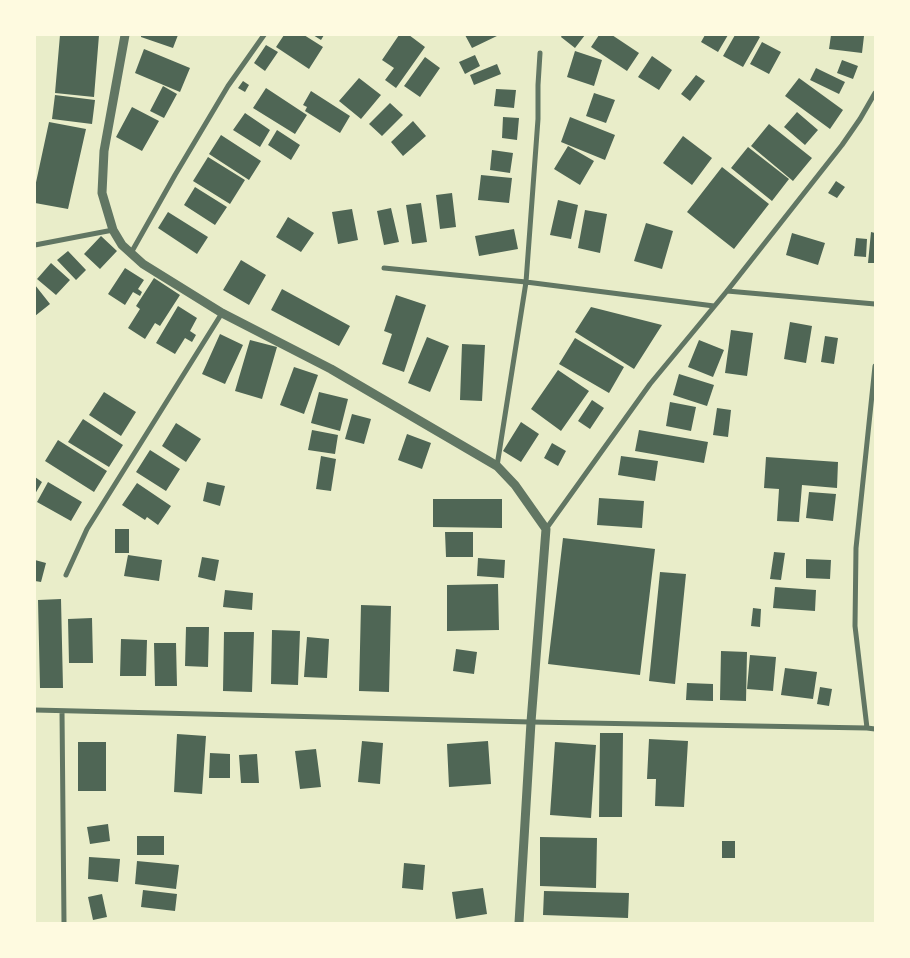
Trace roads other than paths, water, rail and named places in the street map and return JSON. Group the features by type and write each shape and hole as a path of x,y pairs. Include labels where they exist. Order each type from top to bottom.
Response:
{"street":[{"path":"125,35 104,151 102,193 113,230 122,245 143,264 222,313 331,369 497,466 515,485 546,529"},
{"path":"131,254 228,86 264,35"},
{"path":"497,466 526,282 538,119 540,53"},
{"path":"519,923 531,722 546,529 650,384 727,291 842,145 874,95"},
{"path":"35,245 113,230"},
{"path":"384,268 526,282 714,306"},
{"path":"727,291 875,304"},
{"path":"66,575 87,529 222,313"},
{"path":"867,728 855,626 856,548 875,366"},
{"path":"35,710 875,729"},
{"path":"62,711 64,923"}]}
